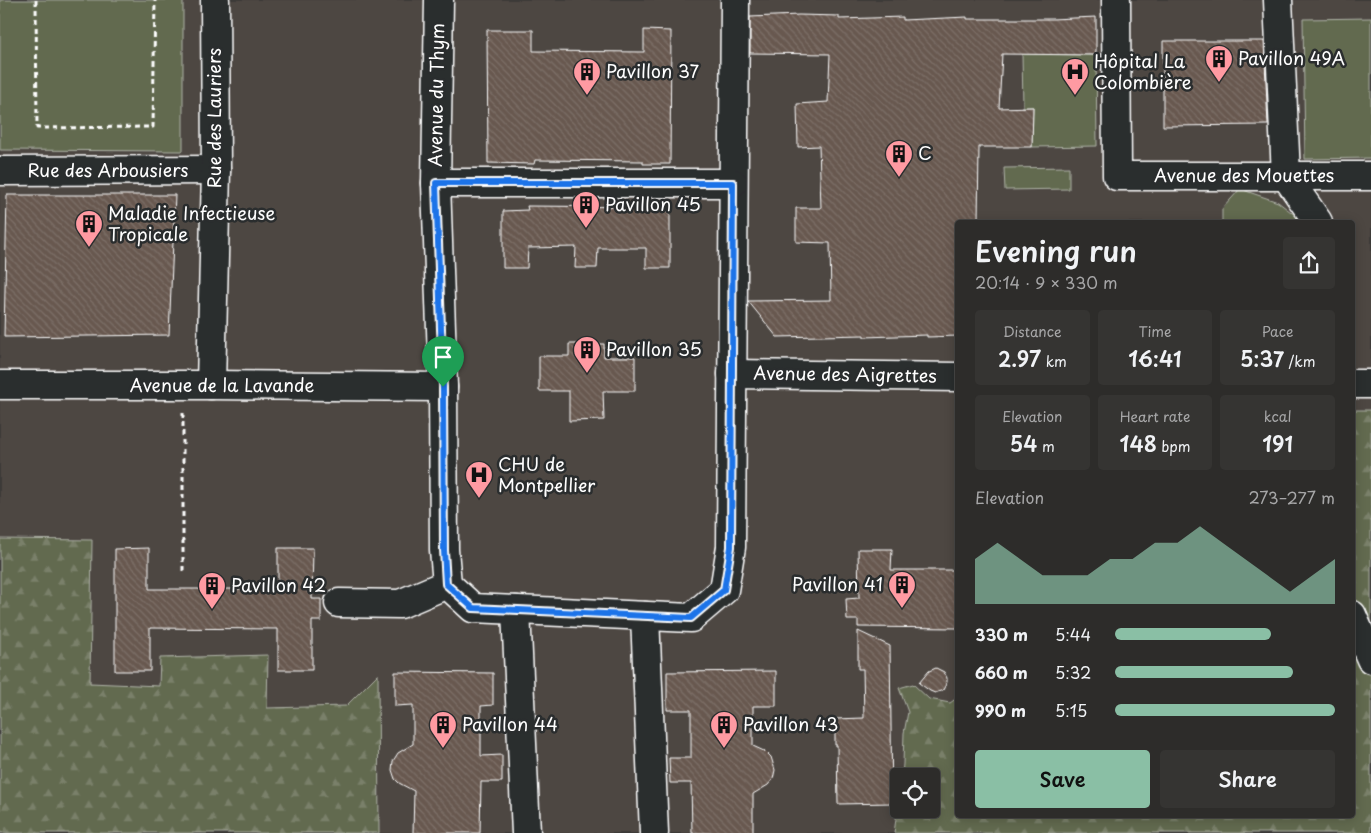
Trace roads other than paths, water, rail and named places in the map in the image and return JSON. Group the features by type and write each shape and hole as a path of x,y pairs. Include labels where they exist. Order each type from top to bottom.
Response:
{"lane":[{"name":"Rue des Lauriers","path":"211,385 216,170 215,0"},
{"name":"Avenue du Thym","path":"439,0 436,183 443,387 446,584"},
{"path":"339,603 400,604 446,584 473,608 691,618 724,590 731,547 735,0"},
{"name":"Avenue des Mouettes","path":"1116,0 1117,176 1371,176"},
{"path":"1278,0 1286,176 1317,220"},
{"name":"Rue des Arbousiers","path":"0,172 216,170"},
{"path":"436,183 733,183"},
{"name":"Avenue des Aigrettes","path":"732,374 955,377"},
{"path":"1355,384 1371,384"},
{"name":"Avenue de la Lavande","path":"0,385 443,387"},
{"path":"516,610 526,833"},
{"path":"645,616 654,833"},
{"path":"1355,622 1371,659"}],"place":[{"name":"Pavillon 49A","path":"1219,83"},
{"name":"Pavillon 37","path":"587,96"},
{"name":"Hôpital La Colombière","path":"1075,96"},
{"name":"C","path":"899,178"},
{"name":"Pavillon 45","path":"586,229"},
{"name":"Maladie Infectieuse Tropicale","path":"89,248"},
{"name":"Pavillon 35","path":"587,374"},
{"name":"CHU de Montpellier","path":"479,499"},
{"name":"Pavillon 41","path":"902,609"},
{"name":"Pavillon 42","path":"212,610"},
{"name":"Pavillon 44","path":"443,749"},
{"name":"Pavillon 43","path":"724,749"}]}
